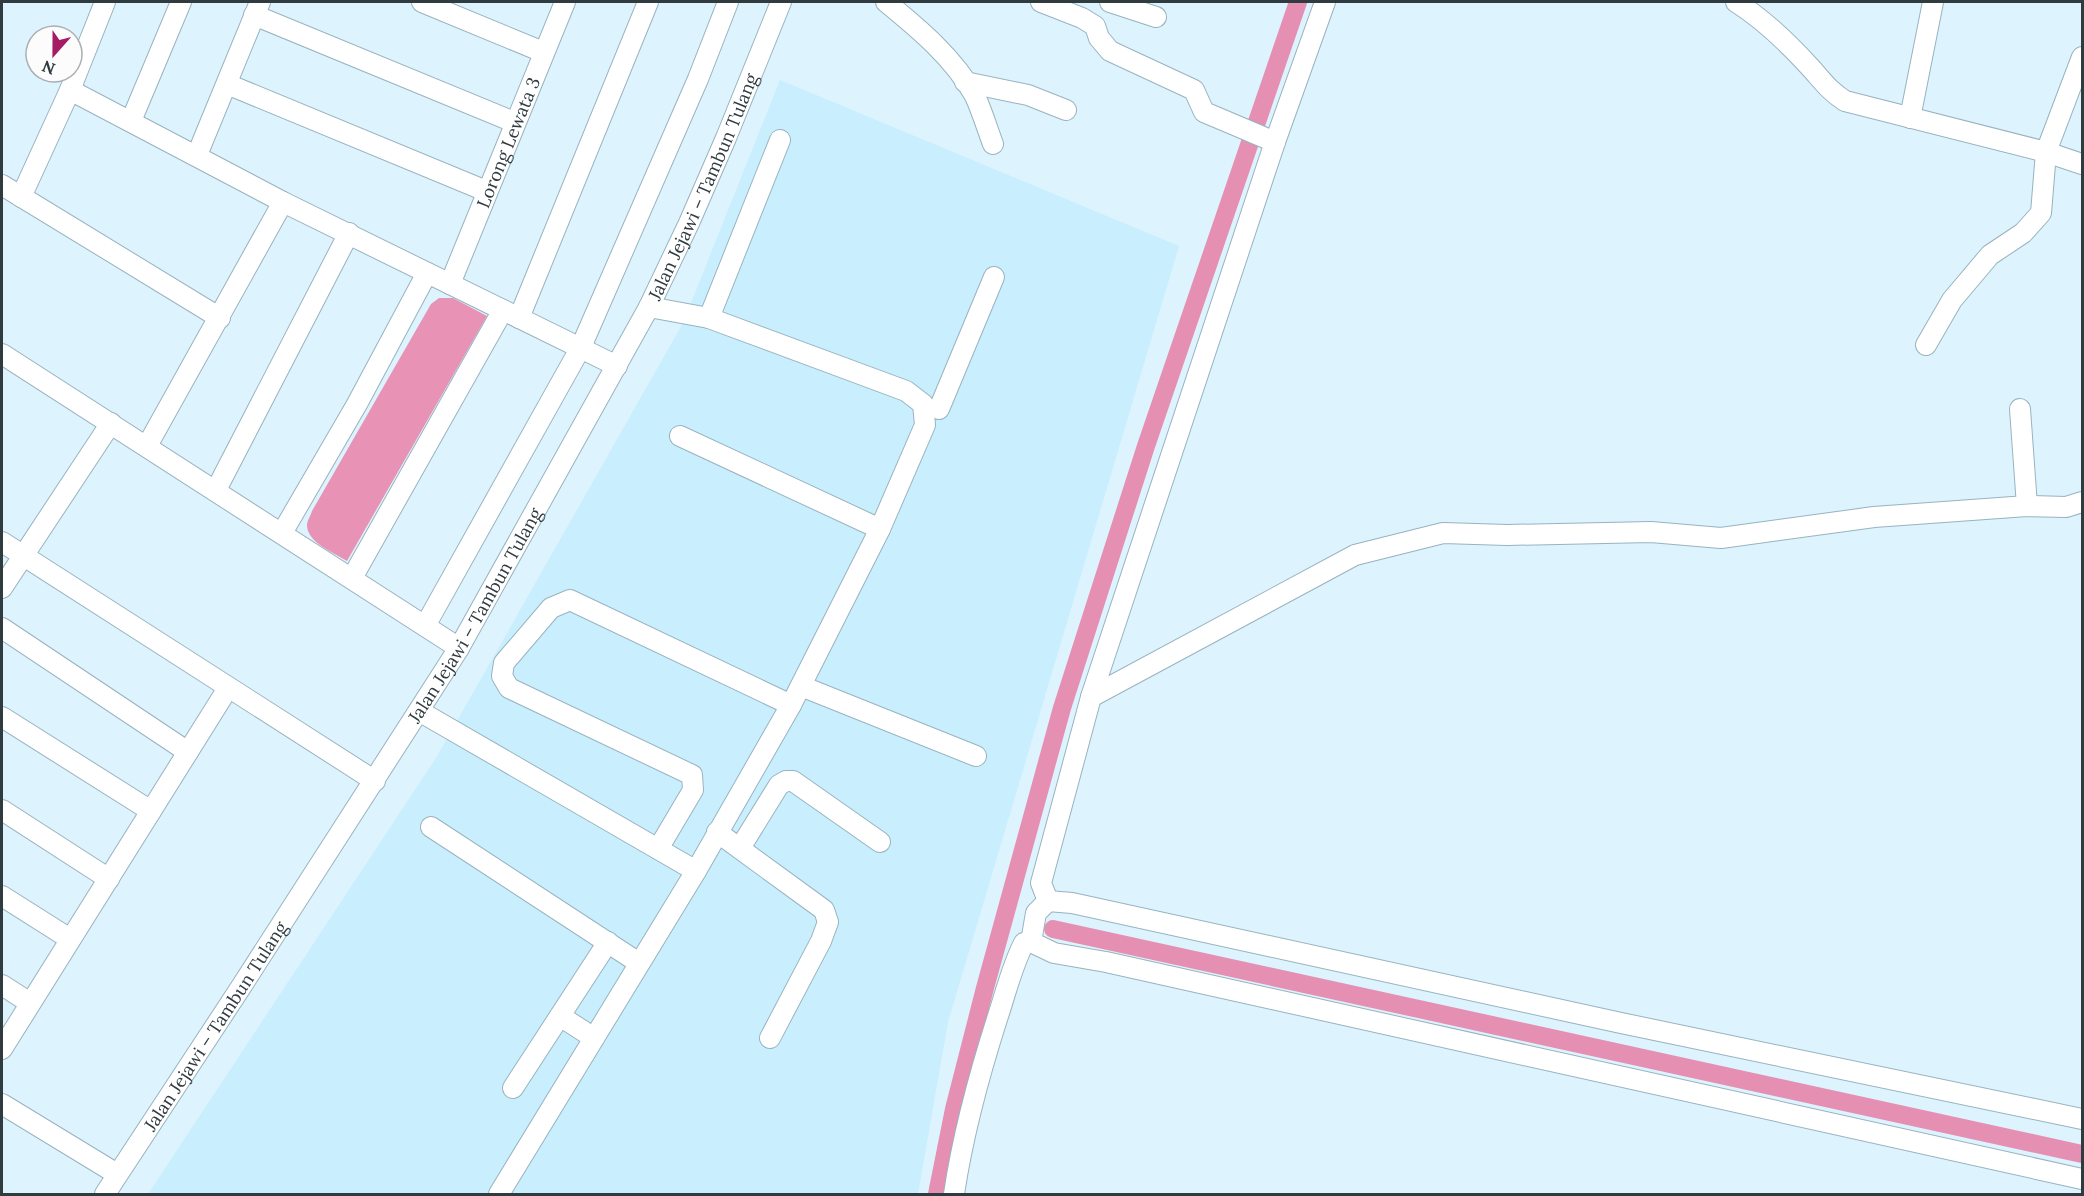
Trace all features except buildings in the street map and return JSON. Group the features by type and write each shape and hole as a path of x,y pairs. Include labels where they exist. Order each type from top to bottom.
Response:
{"street":[{"path":"21,197 70,90 105,2"},
{"path":"131,120 181,2"},
{"path":"422,2 543,52"},
{"name":"Lorong Lewata 3","path":"450,284 564,2"},
{"path":"352,578 511,314 648,2"},
{"path":"425,626 581,347 698,79 728,2"},
{"name":"Jalan Jejawi – Tambun Tulang","path":"105,1194 375,781 459,648 649,307 689,223 782,2"},
{"path":"886,2 921,31 965,82 975,97 993,144"},
{"path":"1041,2 1082,18 1095,26 1099,38 1110,51 1194,90 1204,112 1270,140"},
{"path":"1110,2 1156,17"},
{"path":"1048,901 1041,883 1091,697 1270,140 1325,2"},
{"path":"1736,2 1758,16 1808,65 1829,91 1845,102 2046,152 2082,164"},
{"path":"1910,117 1933,2"},
{"path":"197,155 257,8 514,122"},
{"path":"1926,345 1952,300 1990,255 2024,233 2041,213 2046,152 2082,57"},
{"path":"965,82 1028,95 1066,110"},
{"path":"227,84 486,191"},
{"path":"70,90 131,120 283,202 617,366"},
{"path":"709,318 780,140"},
{"path":"2,185 220,318"},
{"path":"147,446 283,202"},
{"path":"216,490 349,233"},
{"path":"282,533 357,404 428,273"},
{"path":"939,409 994,277"},
{"path":"499,1194 696,871 791,705 880,530 925,425 923,404 906,391 709,318 649,307"},
{"path":"2,354 459,648"},
{"path":"2020,409 2028,506"},
{"path":"2,588 111,423"},
{"path":"680,436 880,530"},
{"path":"1091,697 1355,555 1443,533 1507,536 1651,532 1721,538 1874,517 2028,506 2066,507 2082,502"},
{"path":"2,542 375,781"},
{"path":"658,849 693,790 692,775 509,688 502,676 504,663 551,608 570,600 791,705"},
{"path":"2,628 188,752"},
{"path":"801,686 976,756"},
{"path":"2,1049 228,688"},
{"path":"419,711 696,871"},
{"path":"2,717 151,811"},
{"path":"740,848 779,785 786,781 793,781 880,842"},
{"path":"2,810 109,879"},
{"path":"431,827 639,963"},
{"path":"717,832 824,910 828,922 821,941 770,1038"},
{"path":"2,896 70,939"},
{"path":"1031,942 1036,913 1048,901 1072,903 1621,1023 2082,1119"},
{"path":"513,1088 608,942"},
{"path":"954,1194 961,1150 994,1028 1017,956 1024,943 1031,942 1054,953 2082,1179"},
{"path":"2,985 30,1003"},
{"path":"560,1016 594,1038"},
{"path":"2,1104 117,1174"}],"shaded area":[{"path":"780,80 1179,246 948,1022 918,1194 148,1194 436,758 683,323"},
{"path":"439,298 453,298 487,316 347,561 316,542 308,531 308,522 312,511 431,304"}],"waterway":[{"path":"937,1194 954,1109 985,988 1062,708 1146,446 1298,2"},
{"path":"1053,929 2082,1154"}]}
